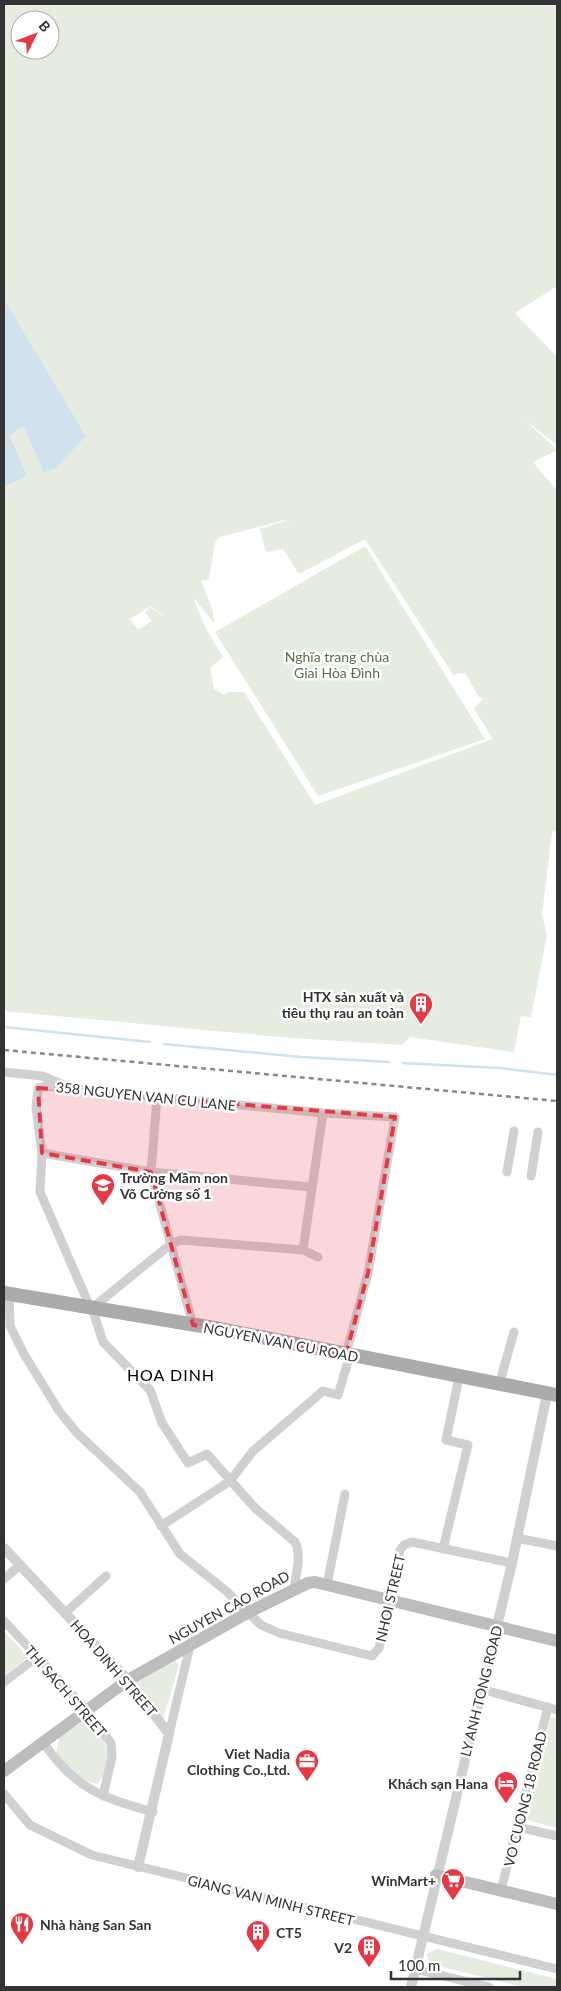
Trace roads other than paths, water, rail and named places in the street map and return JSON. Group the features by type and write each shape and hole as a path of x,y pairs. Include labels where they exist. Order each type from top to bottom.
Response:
{"main road":[{"name":"NGUYEN VAN CU ROAD","path":"6,1293 193,1325 552,1395"},
{"name":"NGUYEN CAO ROAD","path":"4,1771 128,1680 294,1588 315,1582 557,1641"},
{"path":"436,1875 557,1904"}],"street":[{"path":"4,1072 42,1076 70,1088"},
{"name":"358 NGUYEN VAN CU LANE","path":"230,1481 207,1454 191,1463 185,1459 162,1423 150,1390 103,1342 91,1307 40,1192 42,1153 36,1107 37,1090 45,1086 323,1113 394,1117 368,1273 348,1355"},
{"path":"157,1098 151,1172 193,1325"},
{"path":"303,1250 323,1113"},
{"path":"508,1172 514,1131"},
{"path":"531,1176 538,1132"},
{"path":"42,1153 151,1172 311,1187"},
{"path":"91,1307 170,1244 181,1240 303,1250 318,1257"},
{"path":"6,1293 10,1326 24,1354 59,1411 77,1433 133,1484 180,1554 249,1612"},
{"path":"499,1385 514,1332"},
{"path":"160,1526 230,1481 253,1450 314,1398 326,1391 338,1395 348,1355"},
{"path":"443,1548 468,1446 446,1440 459,1377"},
{"name":"LY ANH TONG ROAD","path":"411,1987 436,1875 498,1626 552,1395"},
{"path":"230,1481 255,1508 295,1542 298,1554 294,1588"},
{"path":"327,1585 345,1494"},
{"path":"518,1538 557,1546"},
{"name":"NHOI STREET","path":"249,1612 270,1630 369,1656 376,1654 379,1648 391,1600 400,1550 404,1545 412,1542 512,1563"},
{"name":"HOA DINH STREET","path":"4,1548 128,1680 169,1734"},
{"path":"4,1579 20,1565"},
{"path":"66,1612 106,1576"},
{"name":"THI SACH STREET","path":"4,1621 86,1709 111,1743 112,1757 103,1796"},
{"path":"138,1867 153,1812 190,1646"},
{"path":"4,1682 37,1657"},
{"path":"482,1689 553,1709"},
{"name":"VO CUONG 18 ROAD","path":"502,1890 518,1827 553,1709"},
{"path":"42,1742 61,1767 103,1796 153,1812"},
{"name":"GIANG VAN MINH STREET","path":"4,1794 25,1821 45,1834 92,1855 557,1969"},
{"path":"518,1827 557,1836"},
{"path":"415,1969 490,1987"}],"water":[{"path":"4,299 86,436 54,469 44,472 23,425 10,435 27,476 4,487"}],"waterway":[{"path":"4,1027 150,1042"},
{"path":"164,1044 301,1057 389,1062"},
{"path":"403,1063 500,1068 557,1075"}],"railway":[{"path":"4,1050 557,1101"}],"place":[{"name":"HTX sản xuất và tiêu thụ rau an toàn","path":"421,1025"},
{"name":"Trường Mầm non Võ Cường số 1","path":"103,1206"},
{"name":"Viet Nadia Clothing Co.,Ltd.","path":"307,1782"},
{"name":"Khách sạn Hana","path":"506,1804"},
{"name":"WinMart+","path":"453,1901"},
{"name":"Nhà hàng San San","path":"22,1945"},
{"name":"CT5","path":"258,1953"},
{"name":"V2","path":"369,1968"}],"district":[{"name":"HOA DINH","path":"171,1374"}],"park label":[{"name":"Nghĩa trang chùa Giai Hòa Đình","path":"337,664"}]}
